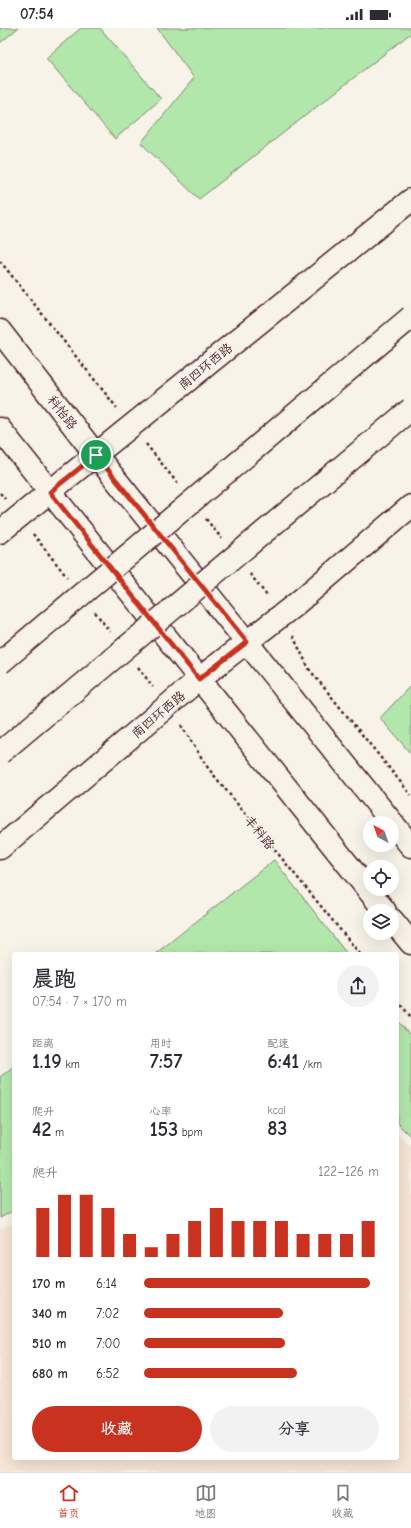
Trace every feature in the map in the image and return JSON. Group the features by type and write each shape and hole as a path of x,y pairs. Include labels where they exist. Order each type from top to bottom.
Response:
{"main road":[{"name":"南四环西路","path":"0,532 411,200"},
{"path":"0,663 411,317"},
{"name":"科怡路","path":"0,331 96,455 247,642"},
{"path":"0,753 411,409"},
{"path":"0,429 379,904"},
{"name":"南四环西路","path":"0,848 199,679 282,614 411,506"},
{"path":"247,642 411,846"},
{"path":"399,928 411,943"}],"path":[{"path":"282,614 309,669 411,795"},
{"name":"丰科路","path":"168,706 208,768 358,952"},
{"path":"399,1002 411,1017"}],"shaded area":[{"path":"399,1136 411,1147 411,1472 0,1472 0,1230 12,1223 12,1460 399,1460"}],"green space":[{"path":"0,28 18,28 0,43"},
{"path":"81,28 100,28 161,99 115,139 46,58"},
{"path":"157,28 411,28 411,33 199,199 141,143 194,78"},
{"path":"411,685 411,754 380,718"},
{"path":"274,860 345,952 158,952"},
{"path":"399,1022 411,1037 411,1137 399,1125"},
{"path":"12,1068 12,1211 0,1218 0,1077"}],"route":[{"path":"96,455 247,642 199,679 50,492 96,455"}]}
